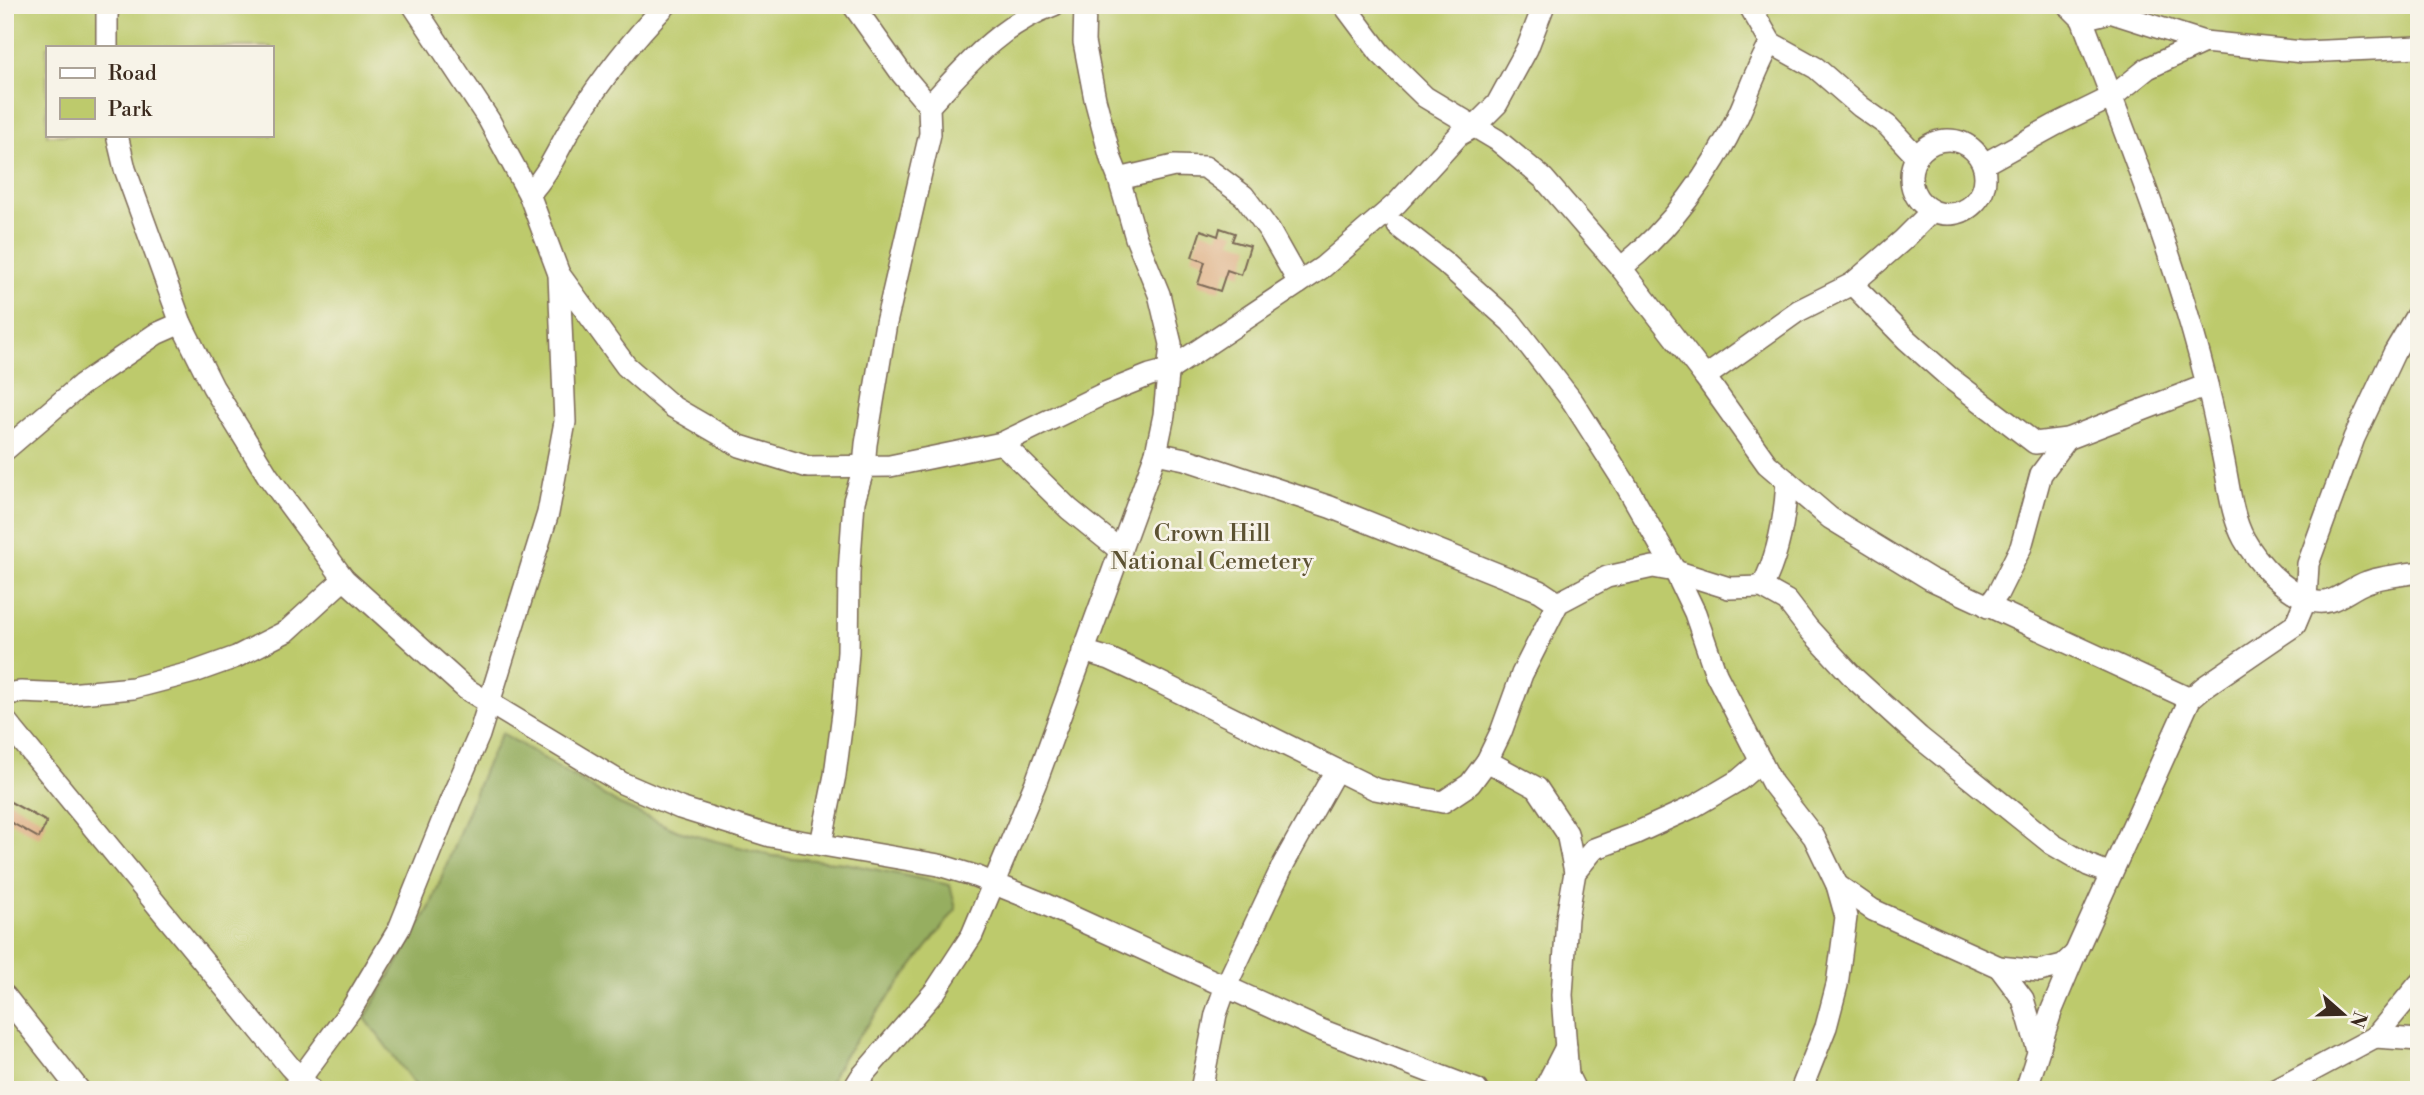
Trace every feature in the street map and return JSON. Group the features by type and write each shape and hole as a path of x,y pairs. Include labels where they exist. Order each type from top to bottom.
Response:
{"lane":[{"path":"107,46 107,14 110,5"},
{"path":"412,5 489,120 529,194 559,274 626,366 673,407 740,446 808,467 890,466 1002,443 1105,393 1169,370 1324,267 1397,204 1458,135 1475,126 1497,104 1527,49 1544,5"},
{"path":"529,194 544,179 574,122 604,79 642,30 666,5"},
{"path":"821,844 835,775 843,713 854,501 864,467 886,323 930,134 929,106 902,74 853,5"},
{"path":"929,106 982,48 1033,13 1054,5"},
{"path":"853,1090 861,1077 936,990 972,935 1036,782 1156,453 1164,415 1171,344 1159,293 1136,239 1111,159 1084,42 1085,5"},
{"path":"1345,5 1380,53 1425,97 1475,126 1544,179 1621,268 1705,377 1767,464 1816,506 1930,579 2190,699"},
{"path":"1749,5 1771,43 1816,68 1888,126 1917,158"},
{"path":"2419,47 2303,52 2204,42 2110,9 2075,12 2112,97 2176,272 2207,385 2230,492 2243,537 2260,563 2285,585 2317,603 2339,598 2367,582 2419,572"},
{"path":"1984,164 2112,97 2148,68 2204,42"},
{"path":"1621,268 1637,255 1682,206 1714,160 1738,117 1761,60 1771,43"},
{"path":"117,136 125,169 181,323 214,387 268,476 344,579 466,689 622,783 680,808 770,836 939,865 994,883 1321,1030 1477,1090"},
{"path":"1951,139 1964,143 1977,153 1984,164 1985,185 1980,198 1959,213 1944,215 1932,211 1920,202 1913,191 1912,170 1917,158 1931,144 1951,139"},
{"path":"1119,178 1174,166 1205,167 1244,196 1269,230 1299,283"},
{"path":"1397,204 1398,226"},
{"path":"1705,377 1798,311 1852,284 1932,211"},
{"path":"1371,227 1398,226 1444,262 1511,322 1573,402 1626,485 1657,557 1675,571 1729,588 1762,587 1787,601 1853,677 1919,737 2052,844 2088,865 2111,874"},
{"path":"302,1086 310,1064 352,1008 399,929 490,704 548,513 565,422 559,274"},
{"path":"1852,284 1907,340 1950,378 2035,443 2041,474"},
{"path":"2026,1090 2038,1050 2076,952 2190,699 2295,625 2306,599 2308,564 2354,438 2394,353 2419,311"},
{"path":"5,450 81,385 156,334 181,323"},
{"path":"2035,443 2067,439 2207,385"},
{"path":"1988,607 2021,547 2041,474 2067,439"},
{"path":"1002,443 1069,509 1121,551"},
{"path":"1156,453 1185,459 1330,507 1540,591 1558,603"},
{"path":"1762,587 1775,555 1785,516 1787,481"},
{"path":"1785,516 1816,506"},
{"path":"1083,650 1152,678 1375,789 1443,802 1470,784 1486,761 1522,674 1558,603 1607,577 1657,557"},
{"path":"1675,571 1695,613 1716,674 1772,783 1814,837 1837,885 1846,917 1837,985 1826,1027 1801,1090"},
{"path":"5,694 69,694 133,688 194,672 236,656 287,631 344,579"},
{"path":"1695,613 1729,588"},
{"path":"5,720 302,1086"},
{"path":"1486,761 1537,788 1567,833 1575,872 1567,918 1562,995 1568,1076 1575,1090"},
{"path":"1575,872 1594,849 1693,807 1739,780 1760,761"},
{"path":"1201,1090 1216,1014 1226,986 1284,863 1335,771"},
{"path":"1567,833 1594,849"},
{"path":"1837,885 1873,910 1999,967 2039,971 2063,965 2076,952"},
{"path":"1846,917 1873,910"},
{"path":"1999,967 2023,999 2038,1050"},
{"path":"2276,1090 2375,1037 2419,984"},
{"path":"5,996 79,1090"},
{"path":"2375,1037 2419,1040"},
{"path":"1544,1090 1567,1045"}],"green space":[{"name":"Crown Hill National Cemetery","path":"5,5 2419,5 2419,1090 5,1090"},
{"path":"502,733 620,805 678,831 773,856 845,863 950,885 956,909 843,1057 826,1090 419,1090 365,1018 430,907 484,770"}],"building":[{"path":"1220,228 1235,233 1232,241 1250,246 1241,275 1227,270 1220,291 1198,284 1205,262 1192,257 1201,230 1218,236"},
{"path":"5,799 47,822 39,838 5,819"}]}
